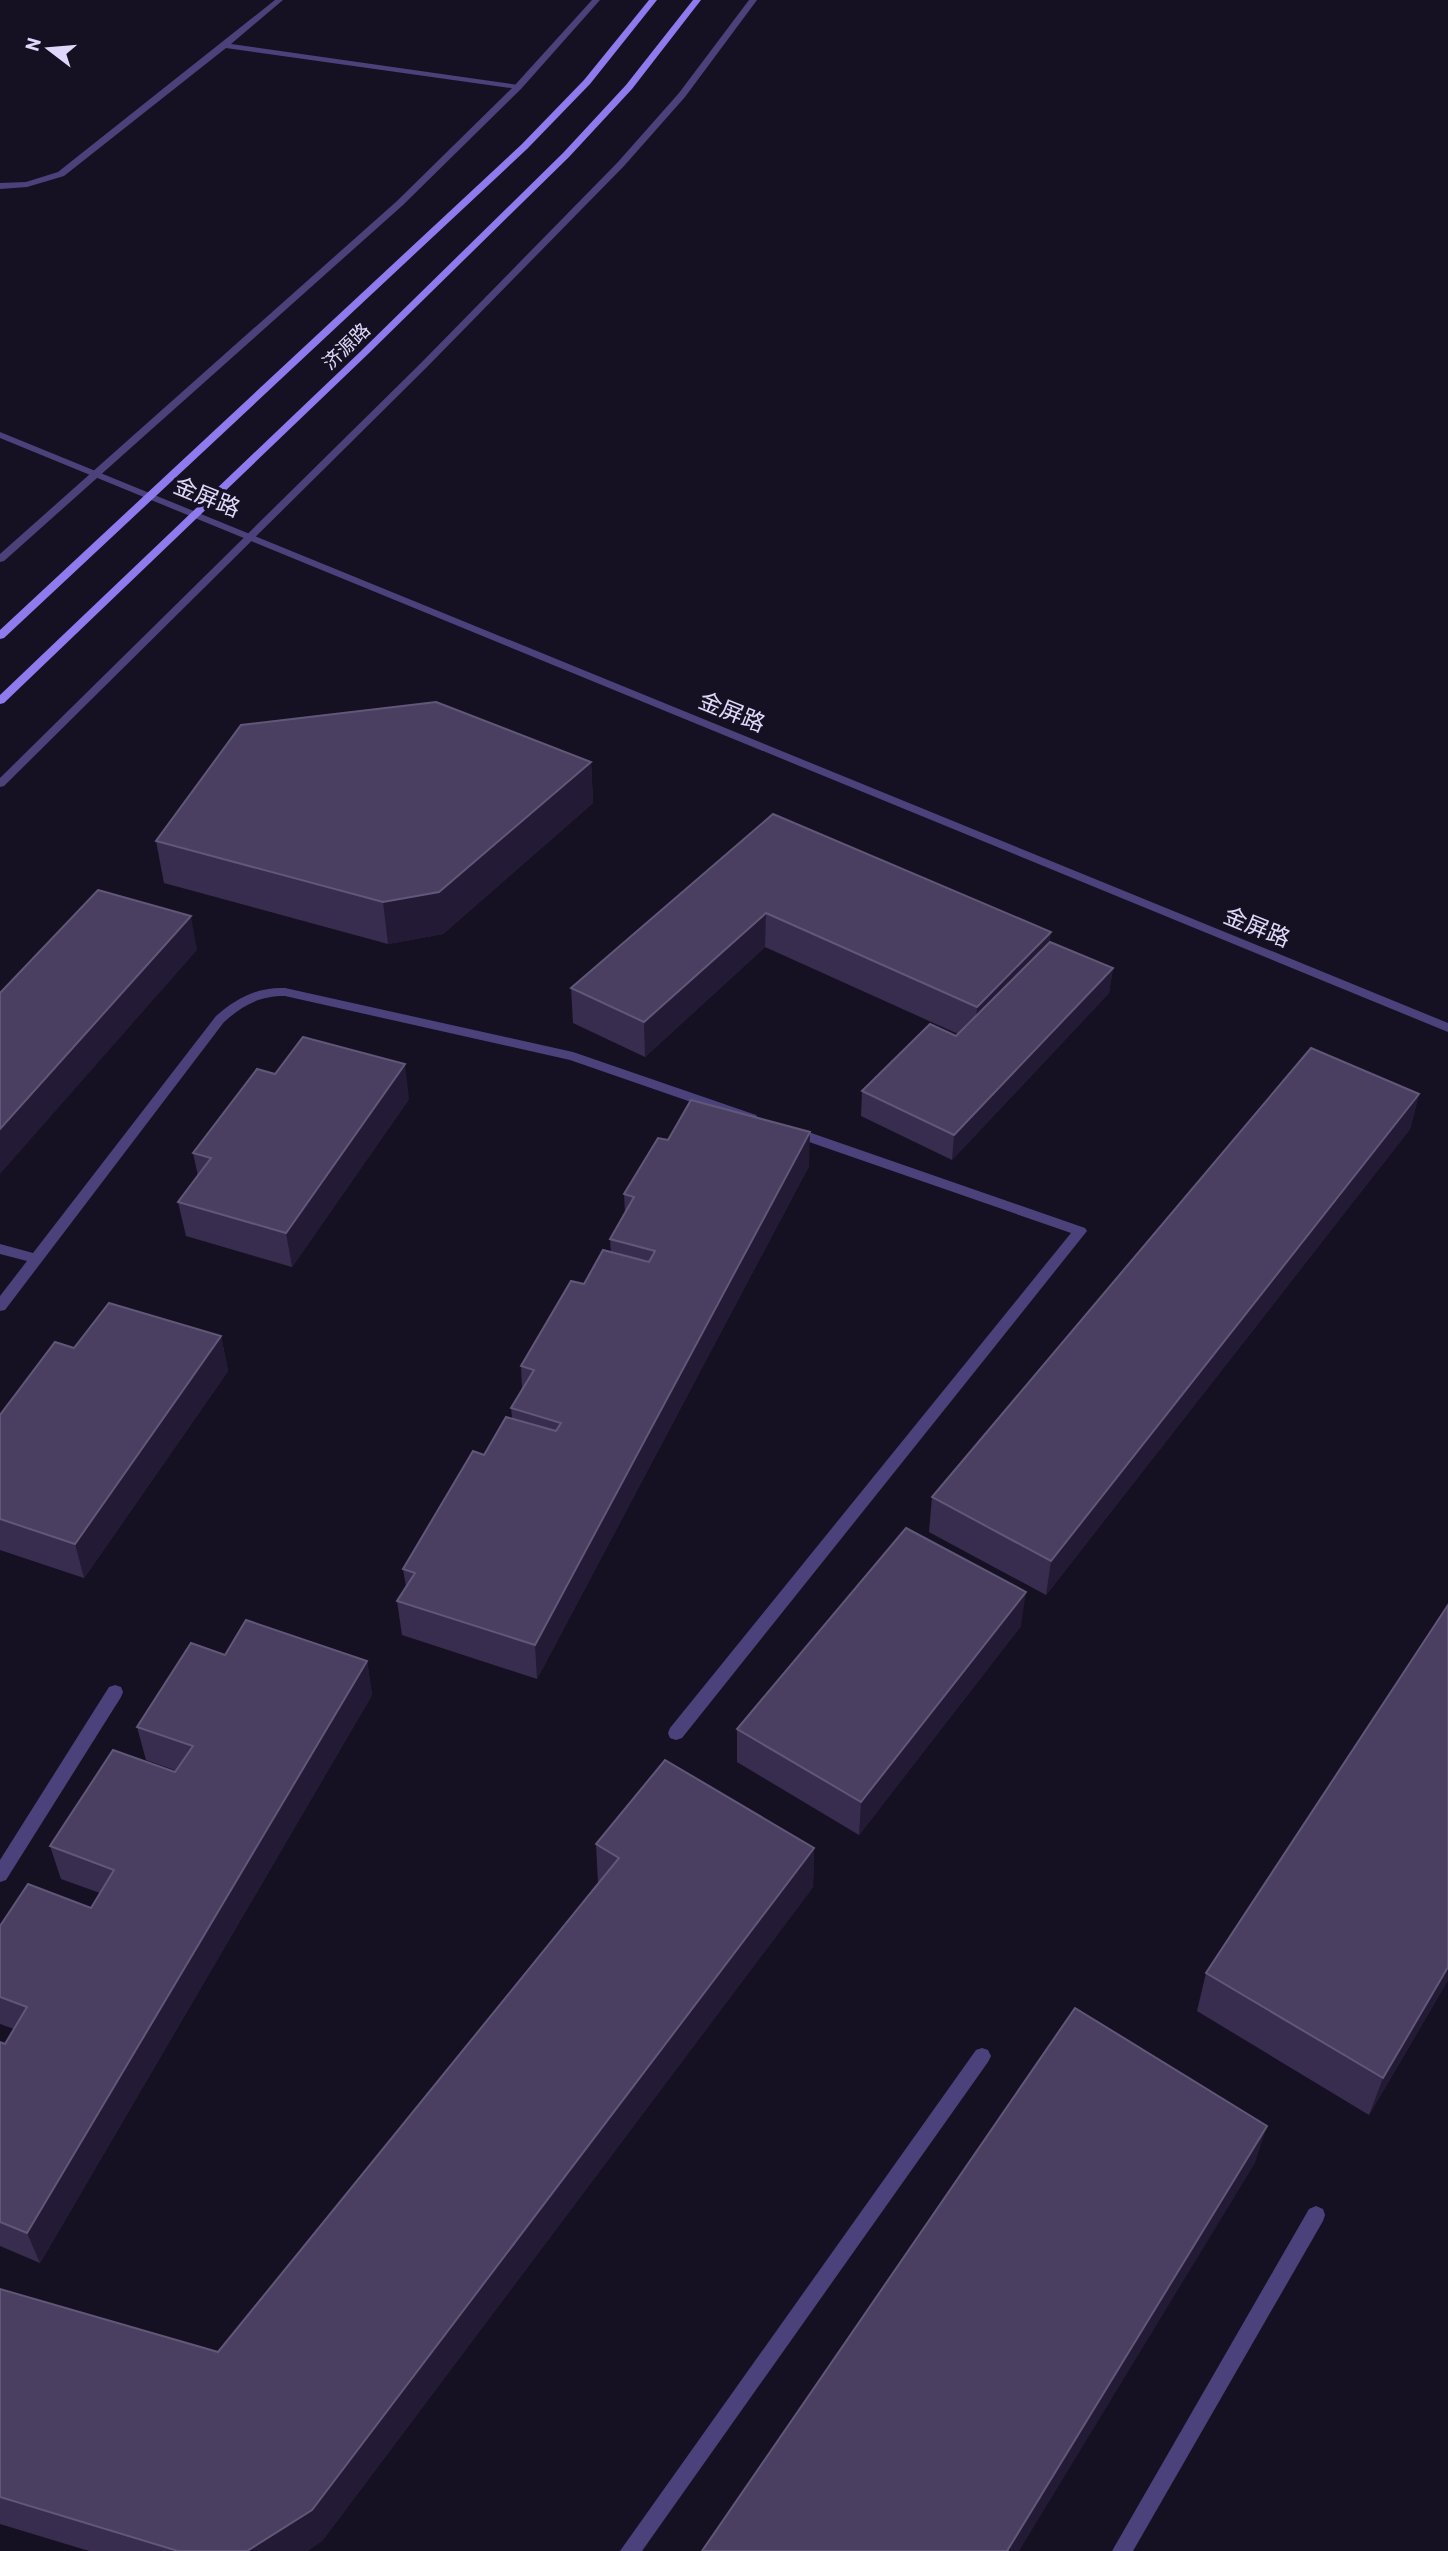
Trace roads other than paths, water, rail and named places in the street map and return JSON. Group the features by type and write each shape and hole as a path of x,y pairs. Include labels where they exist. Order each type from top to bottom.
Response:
{"main road":[{"name":"济源路","path":"0,636 524,148 587,82 653,0"},
{"name":"济源路","path":"0,701 566,155 629,88 697,0"}],"street":[{"path":"0,186 26,184 61,174 279,0"},
{"path":"0,559 400,203 518,87 596,0"},
{"path":"0,784 424,365 621,163 682,95 753,0"},
{"path":"225,45 518,87"},
{"name":"金屏路","path":"0,435 1448,1028"},
{"path":"0,1306 220,1019 241,1000 266,991 285,992 573,1056 1080,1231 676,1733"},
{"path":"0,1249 36,1259"},
{"path":"0,1875 115,1692"},
{"path":"630,2551 982,2056"},
{"path":"1122,2551 1316,2216"}]}
